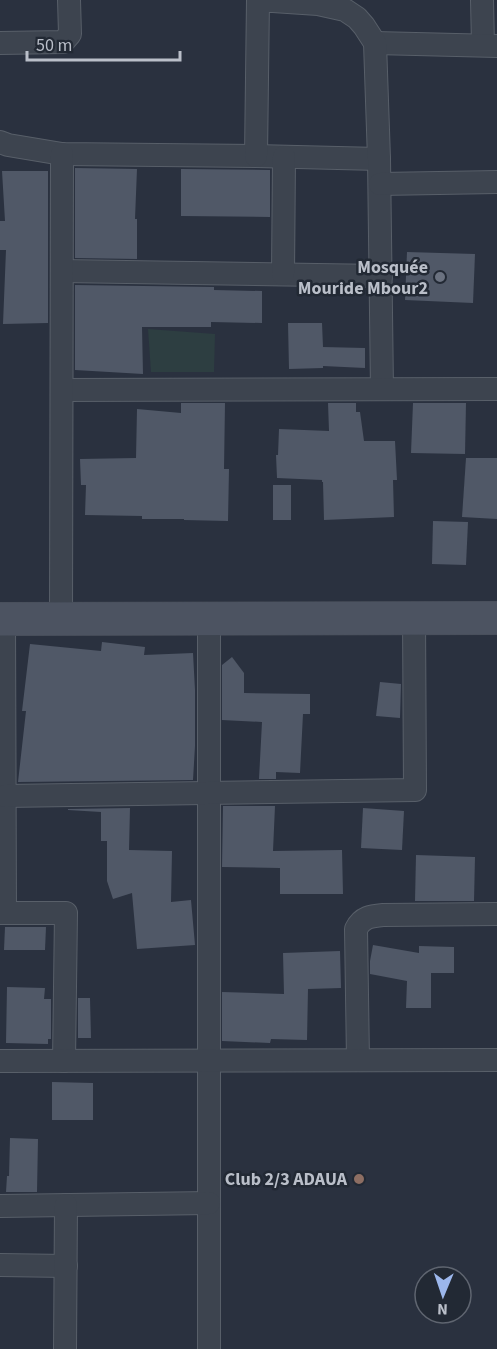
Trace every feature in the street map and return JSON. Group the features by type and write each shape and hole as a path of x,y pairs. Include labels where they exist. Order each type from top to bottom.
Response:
{"street":[{"path":"0,44 63,42 70,34 69,0"},
{"path":"256,156 258,0 318,4 345,10 357,18 375,43 380,184 382,389"},
{"path":"375,43 490,45 482,0"},
{"path":"0,142 62,154 379,159"},
{"path":"62,154 62,620"},
{"path":"283,274 284,157"},
{"path":"380,184 497,182"},
{"path":"62,271 381,276"},
{"path":"62,390 497,389"},
{"path":"209,618 210,1349"},
{"path":"5,796 414,790 414,618"},
{"path":"64,1061 66,913 3,913 5,796 2,619 497,618"},
{"path":"358,1060 356,929 359,922 368,917 383,915 497,914"},
{"path":"0,1061 497,1060"},
{"path":"0,1206 209,1203"},
{"path":"65,1349 66,1205"},
{"path":"0,1265 66,1266"}],"shaded area":[{"path":"148,329 215,334 214,372 151,372"}],"building":[{"path":"75,168 137,169 135,219 137,219 137,259 75,258"},
{"path":"181,169 270,170 270,217 181,216"},
{"path":"2,171 48,171 48,323 3,324 6,250 0,250 0,221 5,221"},
{"name":"Mosquée Mouride Mbour2","path":"407,252 475,254 473,303 405,300"},
{"path":"75,285 214,287 214,290 262,291 262,323 211,322 211,327 142,327 143,374 75,370"},
{"path":"288,323 322,323 323,347 365,348 365,368 323,366 323,368 289,369"},
{"path":"181,403 225,403 224,469 229,469 228,521 85,515 86,485 81,485 80,459 136,458 137,409 181,413"},
{"path":"328,403 356,403 356,412 360,412 364,441 395,441 397,480 393,480 394,517 324,520 322,480 277,478 276,455 278,455 279,429 329,431"},
{"path":"413,403 466,403 465,454 411,453"},
{"path":"466,458 497,458 497,519 462,517"},
{"path":"273,485 291,485 291,520 273,520"},
{"path":"433,521 468,522 466,565 432,564"},
{"path":"102,642 145,647 144,655 193,653 195,746 193,780 18,782 26,711 22,711 30,644 101,651"},
{"path":"232,657 244,673 244,693 310,694 310,714 303,714 300,773 276,772 276,779 259,779 262,722 222,720 222,665"},
{"path":"380,682 401,684 400,718 376,716"},
{"path":"223,806 275,806 273,851 342,850 343,894 280,894 280,868 222,867"},
{"path":"130,808 129,850 172,851 171,902 191,900 195,945 137,949 132,893 113,899 107,881 107,841 101,841 101,812 68,810"},
{"path":"363,808 404,811 402,850 361,848"},
{"path":"416,855 475,857 474,901 415,901"},
{"path":"5,927 46,927 45,950 4,950"},
{"path":"373,945 419,953 419,946 454,947 454,973 431,973 431,1008 406,1008 407,981 370,974"},
{"path":"340,951 341,988 308,989 307,1040 271,1039 270,1043 222,1041 222,992 284,994 283,953"},
{"path":"7,987 45,988 44,999 51,999 51,1039 48,1039 48,1044 6,1043"},
{"path":"78,998 90,998 91,1038 78,1038"},
{"path":"52,1082 93,1083 93,1120 52,1120"},
{"path":"10,1138 38,1139 37,1192 6,1192 7,1176 9,1176"}],"place":[{"name":"Mosquée Mouride Mbour2","path":"440,277"},
{"name":"Club 2/3 ADAUA","path":"359,1179"}]}
